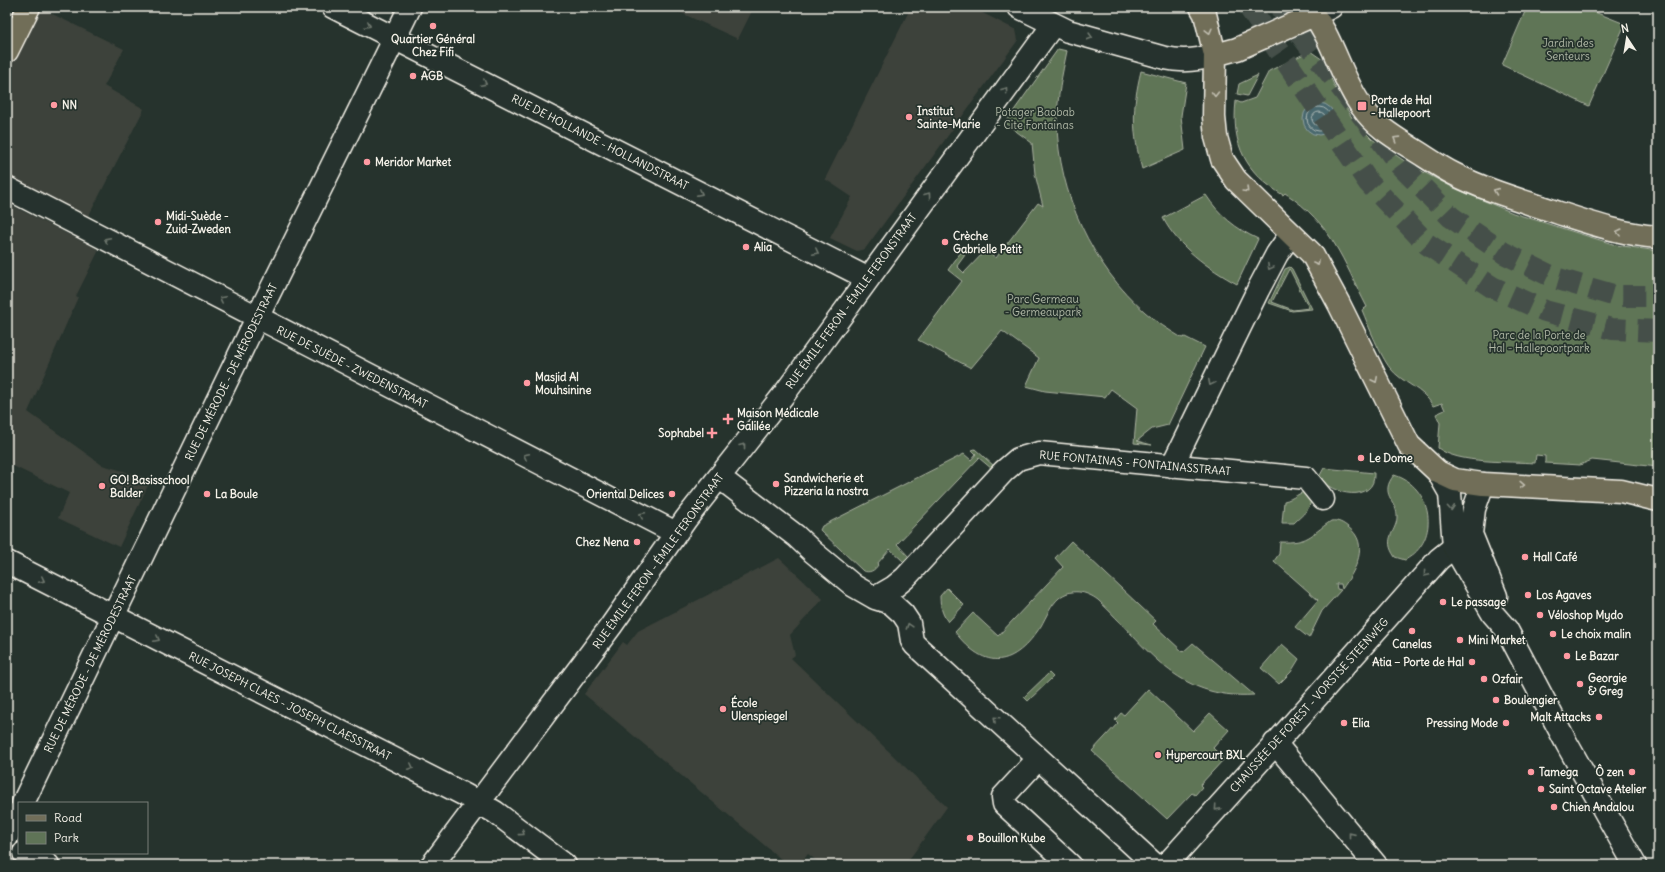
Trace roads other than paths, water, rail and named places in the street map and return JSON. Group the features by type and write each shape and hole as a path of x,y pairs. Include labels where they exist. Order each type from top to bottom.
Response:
{"main road":[{"path":"7,51 29,7"},
{"path":"1201,7 1205,14 1215,55 1214,117 1216,137 1222,159 1236,180 1312,254 1339,304 1409,445 1438,472 1455,480 1483,484 1621,491 1658,500"},
{"path":"1215,55 1237,49 1317,10 1341,70 1362,107 1375,123 1390,135 1454,174 1514,198 1609,229 1632,235 1658,237"}],"street":[{"name":"RUE DE HOLLANDE - HOLLANDSTRAAT","path":"333,7 867,278"},
{"name":"RUE DE MÉRODE - DE MÉRODESTRAAT","path":"23,802 256,318 410,7"},
{"path":"1019,7 1053,25 1068,31 1174,60 1201,60 1215,55"},
{"name":"RUE ÉMILE FERON - ÉMILE FERONSTRAAT","path":"432,865 611,626 676,533 785,393 867,278 1053,25"},
{"name":"RUE DE SUÈDE - ZWEDENSTRAAT","path":"7,188 256,318 676,533"},
{"path":"1172,466 1258,290 1277,254 1291,234"},
{"name":"RUE FONTAINAS - FONTAINASSTRAAT","path":"875,598 894,587 905,578 1004,471 1018,458 1039,452 1306,478 1323,499"},
{"path":"1438,472 1450,493 1454,546 1493,614 1507,630 1567,744 1635,865"},
{"path":"719,477 796,536 854,586 875,598 891,603 904,614 909,623 912,641 915,645 1155,865"},
{"path":"1483,484 1474,509 1471,534 1502,610 1507,630"},
{"path":"1454,546 1468,545 1481,559"},
{"name":"CHAUSSÉE DE FOREST - VORSTSE STEENWEG","path":"1166,865 1439,558 1454,546"},
{"name":"RUE JOSEPH CLAES - JOSEPH CLAESSTRAAT","path":"7,562 478,802 495,812 565,865"},
{"path":"1275,743 1376,865"},
{"path":"1038,759 1003,797 1004,804 1070,865"},
{"path":"7,837 18,814"},
{"path":"7,844 18,850"},
{"path":"26,854 48,865"}],"water":[{"path":"1319,103 1328,106 1332,110 1335,119 1332,128 1328,132 1319,135 1310,132 1306,128 1303,119 1306,110 1310,106"}],"tunnel":[{"path":"1249,7 1369,183 1427,244 1492,287 1545,311 1612,329 1658,331"},
{"path":"1280,7 1400,165 1451,217 1504,253 1555,278 1616,296 1658,296"}],"tram line":[{"path":"7,23 15,7"}],"place":[{"name":"Quartier Général Chez Fifi","path":"433,26"},
{"name":"AGB","path":"413,76"},
{"name":"NN","path":"54,105"},
{"name":"Porte de Hal - Hallepoort","path":"1362,106"},
{"name":"Institut Sainte-Marie","path":"909,117"},
{"name":"Meridor Market","path":"367,162"},
{"name":"Midi-Suède - Zuid-Zweden","path":"158,222"},
{"name":"Crèche Gabrielle Petit","path":"945,242"},
{"name":"Alia","path":"746,247"},
{"name":"Masjid Al Mouhsinine","path":"527,383"},
{"name":"Maison Médicale Galilée","path":"728,419"},
{"name":"Sophabel","path":"712,433"},
{"name":"Le Dome","path":"1361,458"},
{"name":"Sandwicherie et Pizzeria la nostra","path":"776,484"},
{"name":"GO! Basisschool Balder","path":"102,486"},
{"name":"La Boule","path":"207,494"},
{"name":"Oriental Delices","path":"672,494"},
{"name":"Chez Nena","path":"637,542"},
{"name":"Hall Café","path":"1525,557"},
{"name":"Los Agaves","path":"1528,595"},
{"name":"Le passage","path":"1443,602"},
{"name":"Véloshop Mydo","path":"1540,615"},
{"name":"Canelas","path":"1412,631"},
{"name":"Le choix malin","path":"1553,634"},
{"name":"Mini Market","path":"1460,640"},
{"name":"Le Bazar","path":"1567,656"},
{"name":"Atia – Porte de Hal","path":"1472,662"},
{"name":"Ozfair","path":"1484,679"},
{"name":"Georgie & Greg","path":"1580,684"},
{"name":"Boulengier","path":"1496,700"},
{"name":"École Ulenspiegel","path":"723,709"},
{"name":"Malt Attacks","path":"1599,717"},
{"name":"Elia","path":"1344,723"},
{"name":"Pressing Mode","path":"1506,723"},
{"name":"Hypercourt BXL","path":"1158,755"},
{"name":"Tamega","path":"1531,772"},
{"name":"Ô zen","path":"1632,772"},
{"name":"Saint Octave Atelier","path":"1541,789"},
{"name":"Chien Andalou","path":"1554,807"},
{"name":"Bouillon Kube","path":"970,838"}],"park label":[{"name":"Jardin des Senteurs","path":"1568,49"},
{"name":"Potager Baobab - Cite Fontainas","path":"1035,118"},
{"name":"Parc Germeau - Germeaupark","path":"1043,305"},
{"name":"Parc de la Porte de Hal - Hallepoortpark","path":"1539,341"}]}
